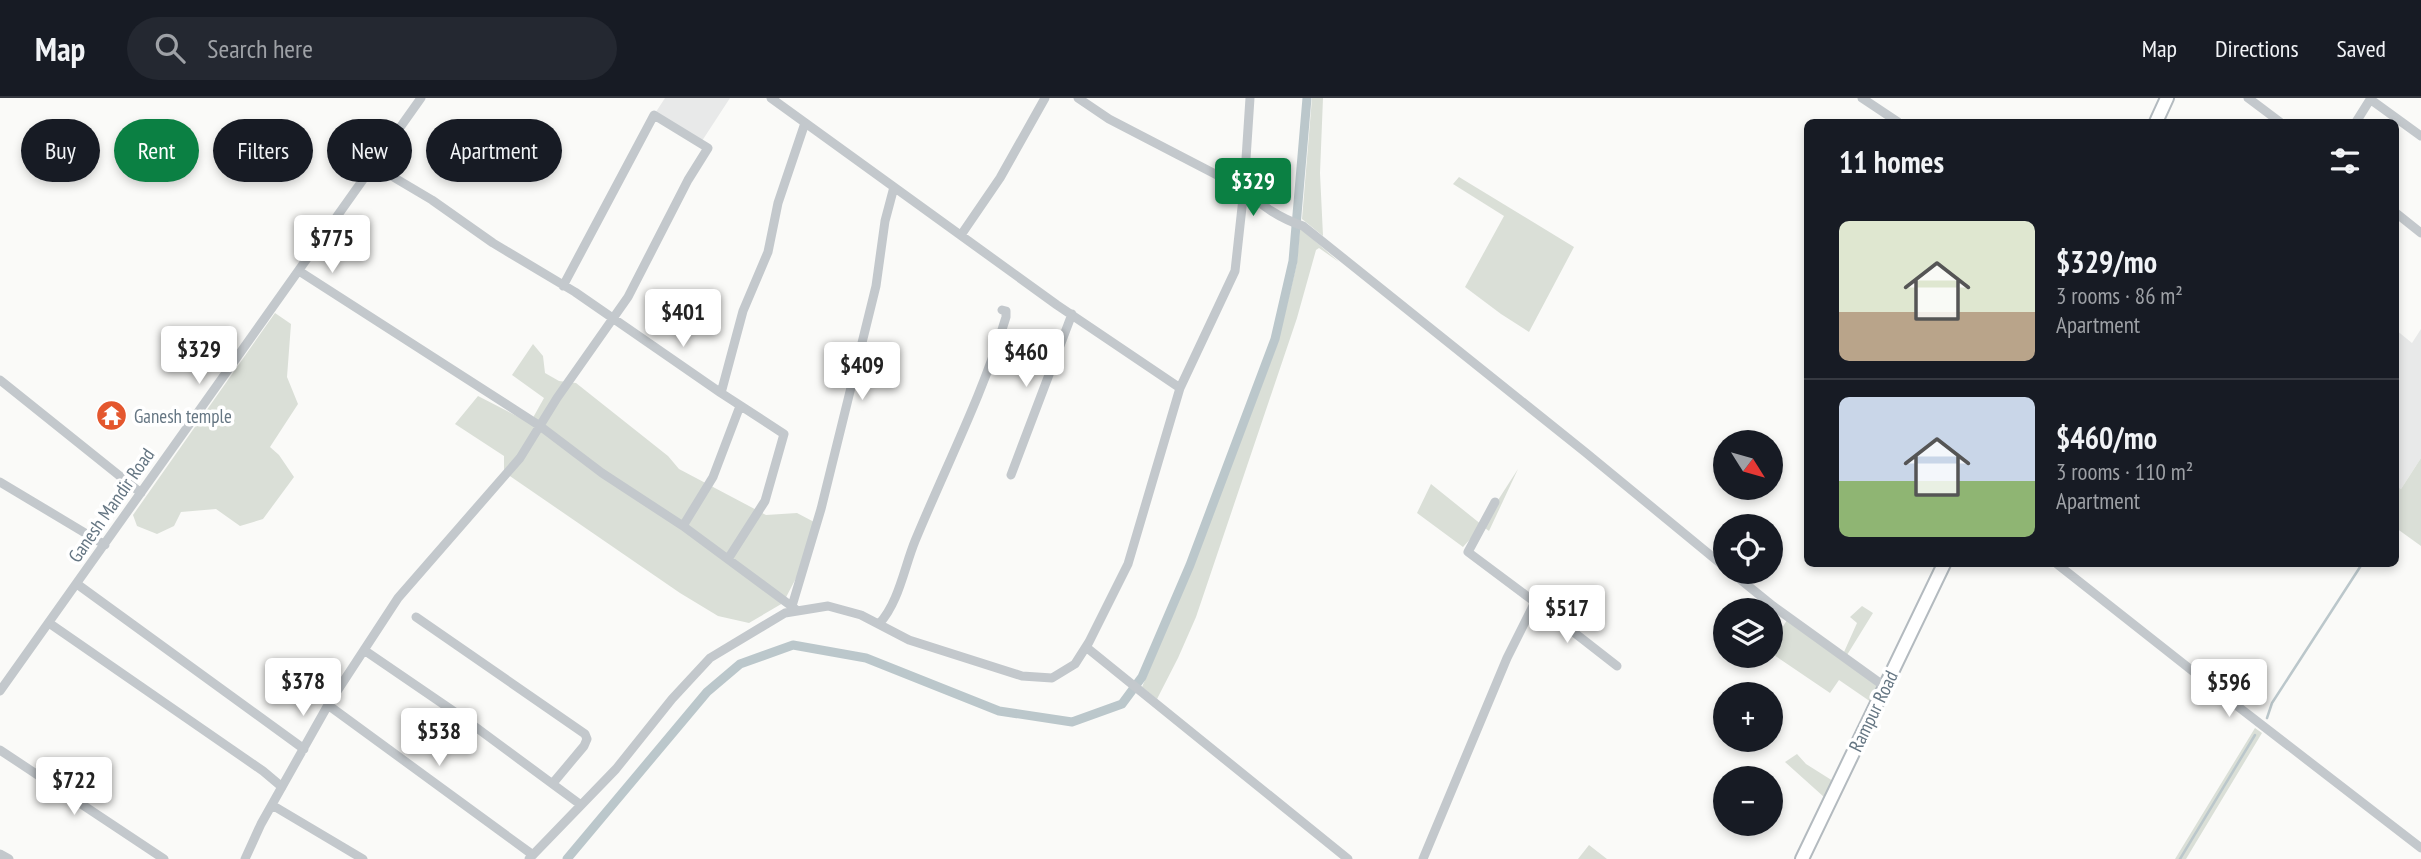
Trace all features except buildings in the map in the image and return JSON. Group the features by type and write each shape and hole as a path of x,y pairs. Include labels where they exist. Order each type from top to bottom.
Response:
{"main road":[{"path":"2156,119 2167,98"},
{"name":"Rampur Road","path":"1802,859 1943,567"}],"street":[{"name":"Ganesh Mandir Road","path":"406,119 421,98"},
{"path":"771,98 1072,314 1180,388"},
{"path":"961,235 1000,178 1045,98"},
{"path":"1078,98 1109,118 1244,189 1260,204 1284,219 1303,226 1713,557"},
{"path":"328,705 531,857 616,769 672,699 710,658 795,609 828,606 861,615 909,640 1022,677 1052,678 1063,673 1075,664 1086,647 1128,564 1180,388 1235,271 1250,98"},
{"path":"1862,98 1894,119"},
{"path":"2248,98 2276,119"},
{"path":"2358,119 2371,99 2398,119"},
{"path":"245,859 328,705 398,598 520,458 628,298 688,180 708,148 654,115 563,286"},
{"path":"2399,120 2421,136"},
{"path":"720,393 743,311 768,252 778,203 806,123"},
{"name":"Ganesh Mandir Road","path":"0,691 361,182"},
{"path":"402,182 613,318 740,407 784,433 765,501 728,559"},
{"path":"795,609 876,286 885,220 894,187"},
{"path":"2399,215 2421,233"},
{"path":"299,271 540,426 602,473 683,526 795,609"},
{"path":"879,624 889,613 914,545 975,402 1006,317 1006,311 1003,310"},
{"path":"1011,475 1072,314"},
{"path":"0,380 141,493"},
{"path":"683,526 713,477 740,407"},
{"path":"0,481 105,545"},
{"path":"1495,502 1468,552 1617,666"},
{"path":"2061,567 2421,848"},
{"path":"77,584 304,749"},
{"path":"1746,584 1884,686"},
{"path":"1423,859 1507,658 1535,601"},
{"path":"416,617 584,734 587,739 584,746 553,783"},
{"path":"48,624 263,771 282,787"},
{"path":"1086,647 1348,859"},
{"path":"364,650 581,805"},
{"path":"0,750 164,859"},
{"path":"272,805 363,859"},
{"path":"0,854 9,859"}],"shaded area":[{"path":"665,98 730,98 700,144 654,115"},
{"path":"1312,98 1323,98 1320,173 1323,236 1302,219"},
{"path":"1459,177 1574,247 1529,332 1465,287 1504,216 1453,184"},
{"path":"1300,228 1339,262 1319,248 1316,250 1297,318 1196,617 1157,699 1142,687 1193,567 1278,342 1297,263"},
{"path":"275,313 291,324 287,377 298,404 270,447 294,477 263,519 240,526 216,509 181,512 174,526 157,534 137,526 133,515"},
{"path":"2421,329 2421,458 2401,489 2399,332 2412,343"},
{"path":"533,344 543,356 545,373 559,381 576,383 668,456 679,469 766,515 797,513 816,523 814,544 783,603 749,623 718,616 680,593 504,472 504,456 455,424 478,396 530,423 544,398 512,375"},
{"path":"2421,458 2421,546 2399,530 2399,488 2401,489"},
{"path":"1518,469 1489,531 1482,526 1463,547 1417,513 1431,484 1482,525"},
{"path":"1862,606 1873,613 1847,655 1844,652 1857,623 1850,617"},
{"path":"1787,620 1879,686 1871,702 1839,680 1830,693 1783,661 1783,626"},
{"path":"2255,728 2262,733 2186,859 2175,859"},
{"path":"1797,754 1806,764 1833,781 1824,797 1785,762"},
{"path":"1589,845 1607,859 1578,859"}],"waterway":[{"path":"567,859 707,692 740,664 793,645 866,658 999,711 1072,722 1122,704 1142,677 1190,565 1275,339 1293,261 1307,98"},
{"path":"2267,718 2272,703 2360,567"},
{"path":"2180,859 2255,735"}],"place":[{"name":"Ganesh temple","path":"111,416"}]}
